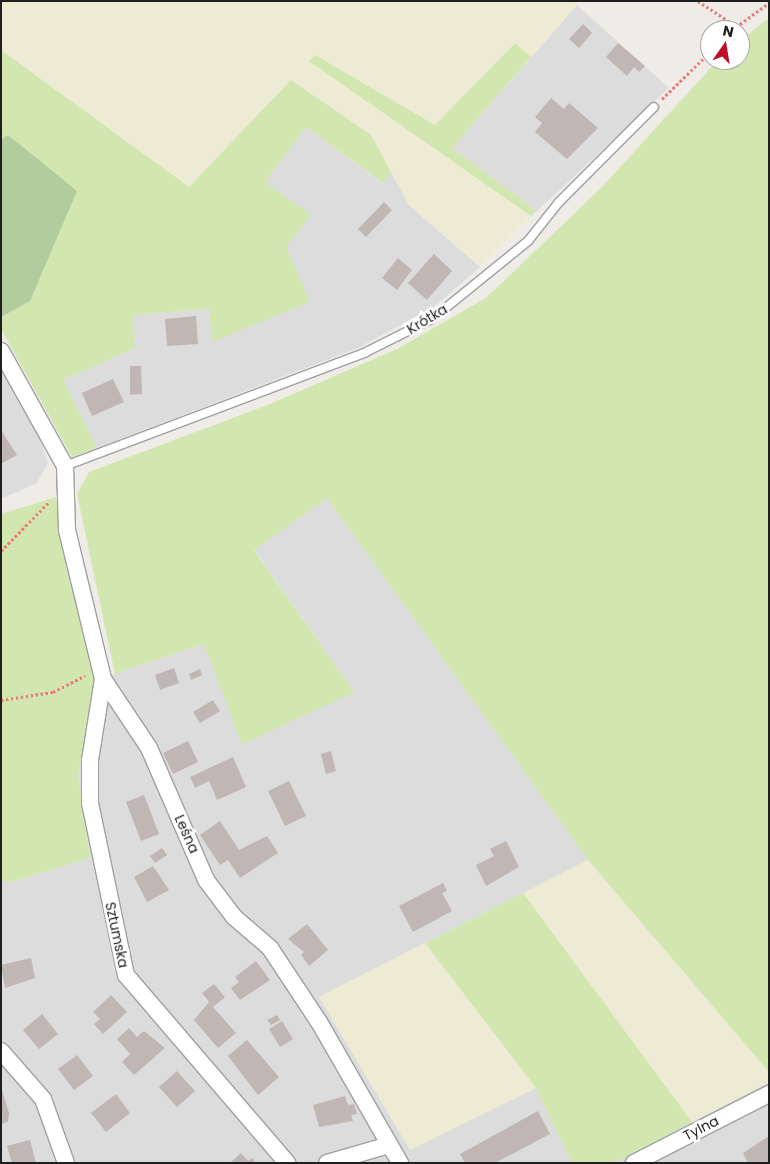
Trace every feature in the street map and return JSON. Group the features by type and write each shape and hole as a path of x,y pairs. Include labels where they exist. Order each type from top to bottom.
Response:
{"street":[{"path":"1,351 5,368 65,466"},
{"name":"Leśna","path":"65,466 67,530 102,674 148,748 206,880 234,917 270,948 320,1022 400,1163"},
{"name":"Sztumska","path":"102,674 90,760 90,803 126,975 287,1163"},
{"path":"1,1051 43,1099 66,1163"},
{"name":"Tylna","path":"634,1163 769,1094"},
{"path":"328,1163 389,1145"}],"lane":[{"name":"Krótka","path":"65,466 348,359 432,319 528,242 559,202 654,107"}],"path":[{"path":"698,1 727,20"},
{"path":"745,20 769,3"},
{"path":"654,107 700,62"},
{"path":"1,552 65,487"},
{"path":"1,700 53,692 102,674"}],"shaded area":[{"path":"1,1 580,1 531,57 515,43 435,125 315,55 310,61 531,216 480,267 409,205 371,135 291,80 189,187 1,50"},
{"path":"577,5 669,88 537,211 452,148"},
{"path":"306,127 382,183 391,172 409,205 480,267 434,307 358,348 97,448 63,380 135,348 133,315 209,309 212,341 310,215 265,182"},
{"path":"1,368 35,426 48,462 37,483 1,499"},
{"path":"327,498 588,860 319,997 410,1149 536,1088 572,1163 1,1163 1,878 9,883 90,858 78,775 95,681 204,644 354,692 254,549"},
{"path":"588,860 769,1072 769,1082 692,1122 523,893"},
{"path":"425,943 536,1088 410,1150 319,997"},
{"path":"769,1082 769,1163 613,1163 692,1122"}],"green space":[{"path":"769,18 769,1072 588,860 327,498 254,550 354,692 242,745 204,644 115,674 77,494 89,472 270,404 397,349 486,298 602,187 709,70 750,70 750,33"},
{"path":"515,43 531,57 452,148 537,211 531,216 309,61 315,55 435,125"},
{"path":"1,50 189,187 291,80 371,135 391,172 383,183 306,127 265,182 311,215 286,247 310,302 212,342 209,309 133,315 135,348 63,380 97,448 72,457 1,329 1,317 30,301 9,135 1,140"},
{"path":"8,135 77,191 30,301 1,317 1,140"},
{"path":"56,497 95,681 78,775 90,858 8,883 1,878 1,514"},
{"path":"523,893 692,1122 613,1163 572,1163 536,1088 425,943"}],"building":[{"path":"583,24 592,33 579,48 569,39"},
{"path":"618,43 645,66 639,72 634,67 627,76 606,57"},
{"path":"551,98 564,109 569,103 598,128 567,159 535,132 542,123 535,117"},
{"path":"384,202 392,210 366,237 358,229"},
{"path":"434,254 452,271 427,300 408,283"},
{"path":"398,258 412,270 397,290 382,278"},
{"path":"196,316 198,344 167,346 165,319"},
{"path":"130,366 141,366 142,394 130,395"},
{"path":"113,379 124,402 92,416 82,393"},
{"path":"1,430 17,455 1,464"},
{"path":"174,668 179,683 160,690 155,675"},
{"path":"200,669 202,675 191,680 189,674"},
{"path":"213,700 220,711 200,723 193,712"},
{"path":"188,741 198,762 173,774 163,753"},
{"path":"331,751 336,771 326,774 321,754"},
{"path":"233,757 246,787 217,800 209,781 195,788 190,777"},
{"path":"289,781 306,816 285,826 268,791"},
{"path":"144,795 159,834 141,841 126,802"},
{"path":"220,821 239,850 267,836 278,853 240,878 228,860 220,865 200,835"},
{"path":"506,841 519,867 486,886 476,865 494,856 490,849"},
{"path":"162,848 167,855 155,863 150,856"},
{"path":"153,866 169,890 147,902 134,877"},
{"path":"443,883 447,891 442,893 452,911 413,932 399,906"},
{"path":"307,924 328,950 309,966 301,955 304,952 288,939"},
{"path":"31,958 35,978 5,988 1,965"},
{"path":"256,961 270,980 240,1000 231,988 239,982 235,977"},
{"path":"214,984 225,997 213,1007 236,1033 218,1048 194,1020 209,1002 202,993"},
{"path":"111,995 127,1012 103,1034 94,1024 100,1019 93,1012"},
{"path":"42,1014 58,1034 39,1049 23,1030"},
{"path":"277,1015 280,1020 271,1025 267,1020"},
{"path":"282,1021 293,1039 280,1047 269,1029"},
{"path":"129,1028 137,1037 144,1031 165,1048 134,1075 122,1062 130,1054 117,1039"},
{"path":"247,1040 279,1077 258,1095 228,1056"},
{"path":"77,1055 93,1076 74,1090 58,1069"},
{"path":"177,1071 195,1091 177,1107 159,1087"},
{"path":"1,1087 9,1113 8,1122 1,1124"},
{"path":"116,1094 130,1113 106,1132 91,1113"},
{"path":"345,1096 348,1105 354,1104 357,1114 351,1115 353,1121 319,1127 313,1105"},
{"path":"538,1111 550,1134 495,1163 465,1163 460,1154"},
{"path":"769,1136 769,1163 748,1163 743,1153"},
{"path":"30,1140 36,1163 12,1163 7,1146"},
{"path":"241,1153 248,1161 252,1158 256,1163 230,1163"}]}
